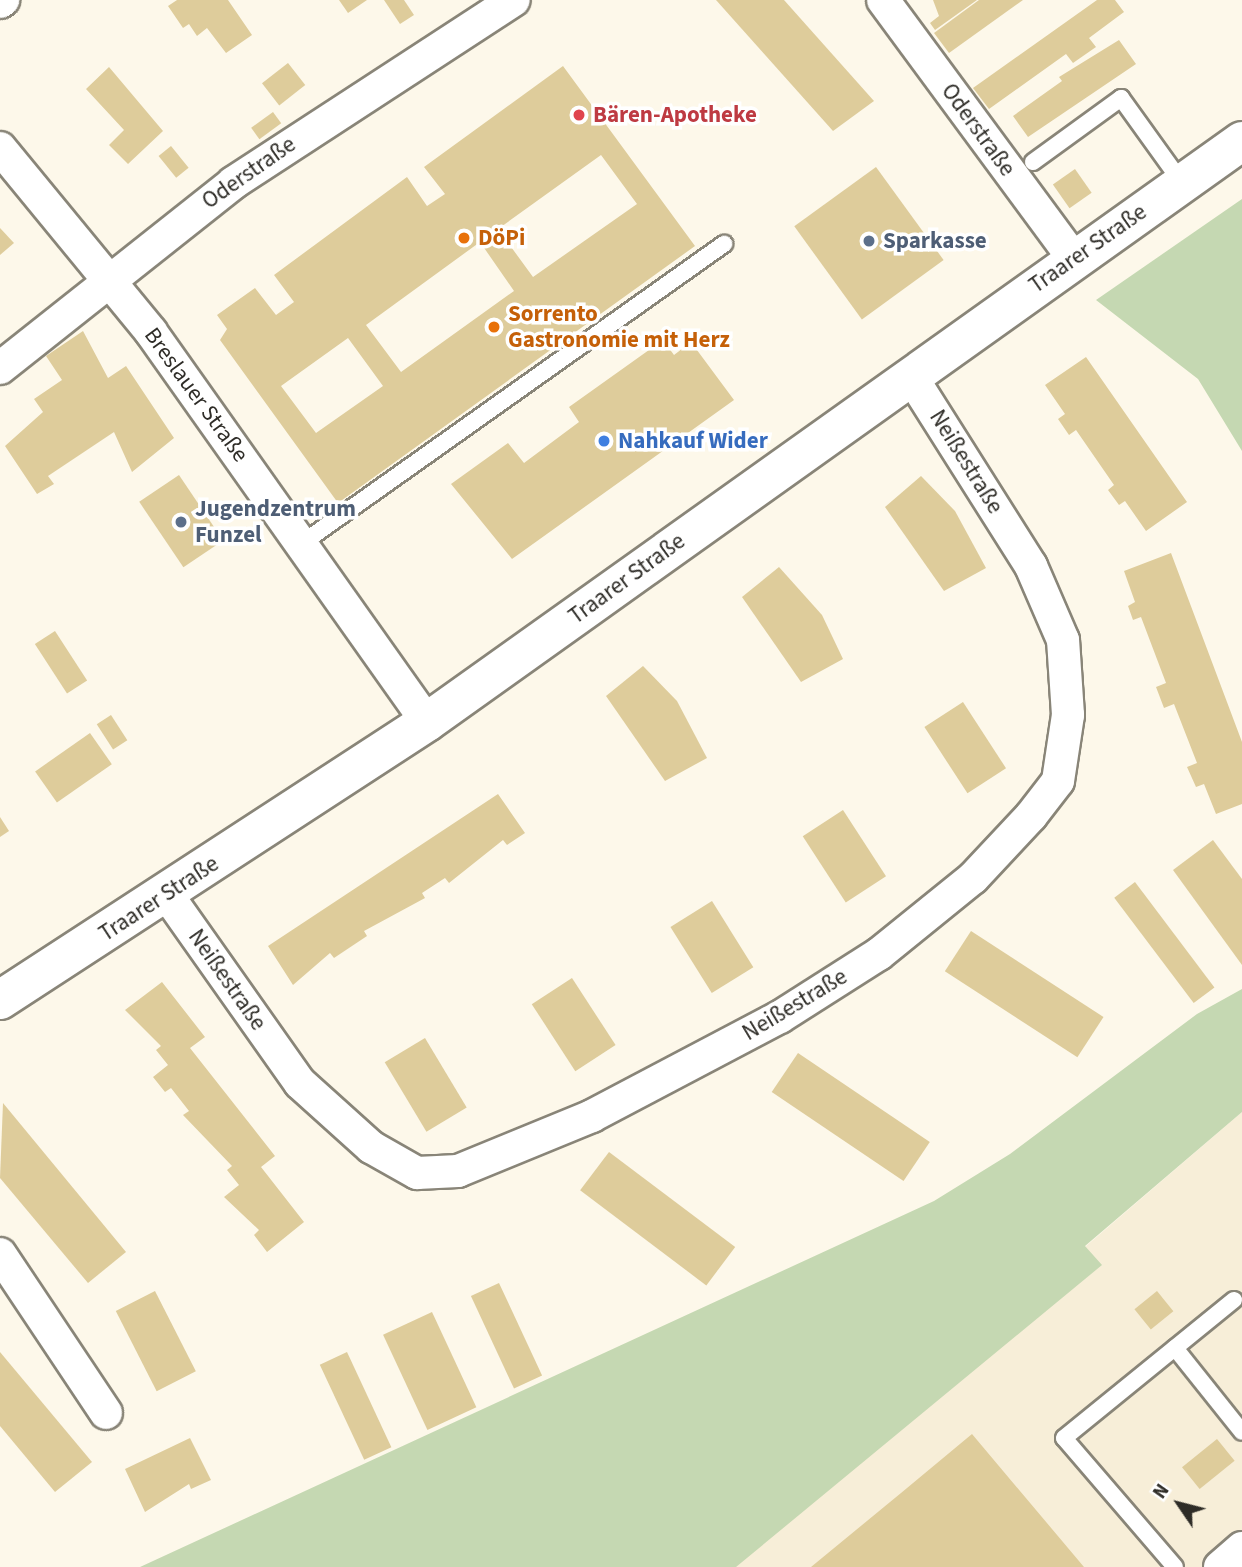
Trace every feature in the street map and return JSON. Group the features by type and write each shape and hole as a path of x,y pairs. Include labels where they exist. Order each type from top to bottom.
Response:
{"street":[{"name":"Oderstraße","path":"0,368 108,276 233,183 514,0"},
{"name":"Oderstraße","path":"883,0 1074,259"},
{"name":"Traarer Straße","path":"0,1000 168,896 426,722 1242,141"},
{"name":"Breslauer Straße","path":"0,148 108,276 426,722"},
{"name":"Neißestraße","path":"168,896 300,1083 371,1147 417,1173 458,1171 592,1116 780,1017 879,954 973,878 1031,816 1058,782 1068,715 1063,640 1031,566 911,376"},
{"path":"0,1254 106,1413"},
{"path":"1220,1567 1242,1548"}],"lane":[{"path":"1033,162 1121,98 1182,183"},
{"path":"301,544 724,244"},
{"path":"1175,1567 1063,1437 1234,1300"},
{"path":"1175,1348 1242,1432"}],"shaded area":[{"path":"1242,1112 1242,1567 733,1567 1101,1265 1085,1247"}],"green space":[{"path":"1242,199 1242,451 1198,379 1096,300"},
{"path":"1242,989 1242,1112 1085,1246 1102,1265 736,1567 140,1567 934,1201 1010,1154 1197,1014"}],"building":[{"path":"177,0 228,0 252,35 226,53 207,28 197,36 189,24 183,28 168,6"},
{"path":"339,0 367,0 348,13"},
{"path":"384,0 404,0 414,15 400,24"},
{"path":"716,0 784,0 874,101 833,131"},
{"path":"933,0 977,0 935,30 930,23 939,16"},
{"path":"979,0 1023,0 949,53 934,33"},
{"path":"1097,0 1115,0 1124,12 1089,38 1096,47 1073,63 1066,54 989,109 973,88"},
{"path":"1119,40 1136,64 1028,137 1013,116 1062,81 1059,77"},
{"path":"288,63 305,85 279,105 262,83"},
{"path":"563,66 695,246 338,503 220,340 227,329 217,315 255,288 276,315 294,302 274,275 407,177 427,206 445,194 424,167","holes":["601,155 637,204 533,277 498,229","480,242 514,291 401,372 366,325","348,338 383,386 316,433 281,386"]},
{"path":"109,67 163,131 128,164 109,145 124,130 86,89"},
{"path":"273,112 281,123 259,139 251,128"},
{"path":"171,146 189,168 176,178 159,156"},
{"path":"876,167 944,260 862,319 794,226"},
{"path":"1075,169 1092,193 1070,208 1053,184"},
{"path":"0,228 14,243 0,255"},
{"path":"83,331 108,378 126,366 174,438 132,472 114,432 48,476 54,484 37,494 5,446 43,412 34,399 62,380 46,356"},
{"path":"663,340 674,355 691,342 734,400 512,559 451,484 508,443 524,463 579,422 569,407"},
{"path":"1086,357 1187,502 1146,531 1125,501 1119,505 1108,490 1114,485 1076,430 1069,435 1058,419 1065,414 1045,385"},
{"name":"Jugendzentrum Funzel","path":"179,475 223,540 183,567 139,502"},
{"path":"921,476 955,511 986,568 944,591 885,507"},
{"path":"1171,553 1242,742 1242,804 1216,814 1204,784 1196,787 1187,767 1197,763 1174,704 1164,708 1156,687 1166,683 1141,617 1133,620 1128,606 1135,602 1124,571"},
{"path":"779,567 822,615 843,659 801,682 742,597"},
{"path":"55,631 87,680 67,694 35,644"},
{"path":"643,666 677,701 707,758 665,781 606,696"},
{"path":"963,702 1006,768 967,793 924,727"},
{"path":"111,715 127,740 113,749 97,724"},
{"path":"90,733 112,764 57,803 35,771"},
{"path":"498,794 525,833 507,845 503,840 449,883 445,878 422,893 425,898 364,931 367,936 334,958 330,953 293,985 268,946"},
{"path":"843,810 886,876 846,902 803,836"},
{"path":"0,817 9,831 0,837"},
{"path":"1213,840 1242,879 1242,965 1173,870"},
{"path":"1135,882 1214,987 1194,1003 1114,898"},
{"path":"712,901 753,967 712,993 670,927"},
{"path":"971,931 1104,1017 1077,1057 945,971"},
{"path":"572,978 616,1045 575,1071 532,1004"},
{"path":"162,982 205,1037 190,1048 275,1156 261,1167 304,1222 267,1252 254,1235 259,1230 224,1197 239,1185 227,1170 232,1166 183,1115 189,1111 171,1088 165,1092 153,1077 168,1065 156,1050 161,1046 125,1010"},
{"path":"425,1038 467,1107 426,1132 385,1062"},
{"path":"798,1053 930,1142 904,1181 772,1092"},
{"path":"3,1103 126,1252 88,1283 0,1178"},
{"path":"609,1152 735,1247 706,1285 580,1190"},
{"path":"499,1283 542,1375 514,1389 471,1296"},
{"path":"155,1291 196,1371 157,1391 116,1311"},
{"path":"1157,1291 1173,1311 1151,1329 1134,1309"},
{"path":"432,1312 476,1407 427,1430 383,1335"},
{"path":"0,1352 92,1462 55,1492 0,1426"},
{"path":"347,1352 391,1447 364,1460 320,1365"},
{"path":"972,1434 1084,1567 811,1567 901,1493"},
{"path":"190,1438 211,1480 191,1489 189,1484 145,1512 125,1469"},
{"path":"1217,1439 1235,1461 1200,1489 1182,1467"}],"place":[{"name":"Bären-Apotheke","path":"579,115"},
{"name":"DöPi","path":"464,238"},
{"name":"Sparkasse","path":"869,241"},
{"name":"Sorrento Gastronomie mit Herz","path":"494,327"},
{"name":"Nahkauf Wider","path":"604,441"},
{"name":"Jugendzentrum Funzel","path":"181,522"}]}
